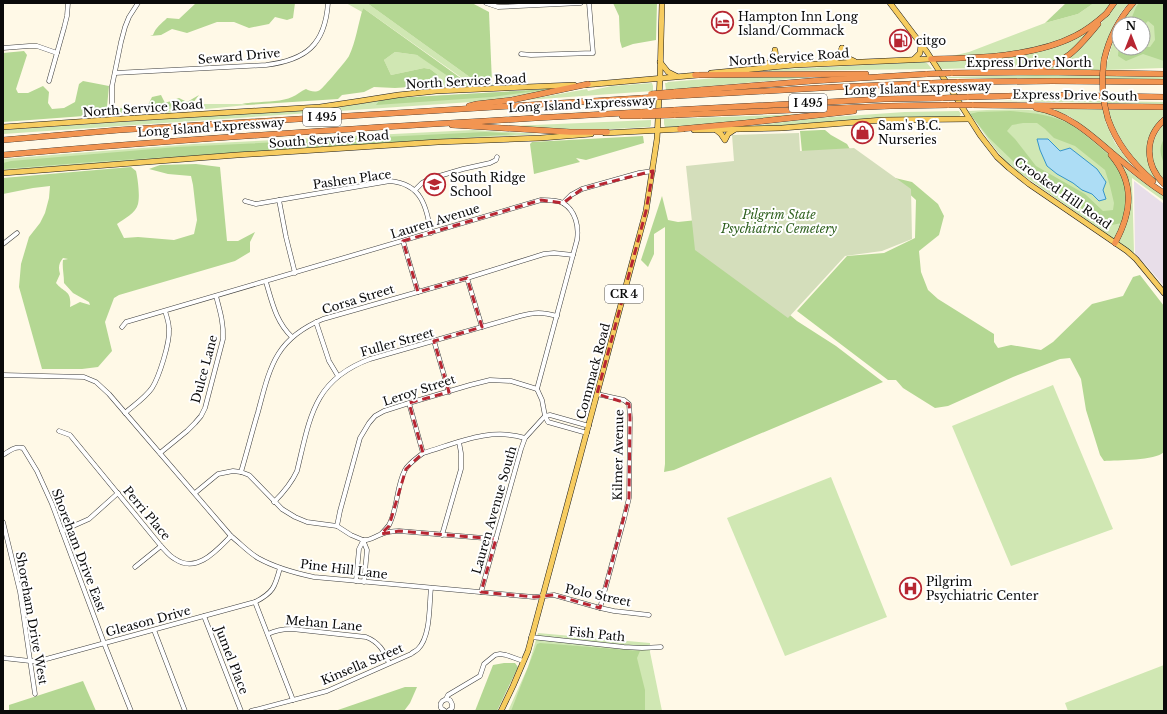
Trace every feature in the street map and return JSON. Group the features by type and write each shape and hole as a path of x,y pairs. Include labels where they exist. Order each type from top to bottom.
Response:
{"highway":[{"path":"1007,72 1041,68 1062,60 1082,43 1114,3"},
{"path":"1132,3 1121,17 1108,44 1102,78 1104,103 1108,119 1118,141 1144,174 1164,190"},
{"path":"931,59 972,58 1022,52 1052,46 1076,36 1107,13"},
{"name":"Express Drive North","path":"894,75 1007,72 1164,74"},
{"path":"695,75 862,73 894,75"},
{"path":"674,94 894,75"},
{"name":"Long Island Expressway","path":"3,140 119,130 599,101 674,94 957,82 1164,82"},
{"path":"460,109 477,104 512,100 588,84"},
{"name":"Long Island Expressway","path":"3,155 137,143 434,124 599,114 642,114 877,100 1044,95 1164,97"},
{"path":"1008,105 1051,111 1072,121 1164,193"},
{"name":"Express Drive South","path":"890,106 1008,105 1164,107"},
{"path":"674,112 890,106"},
{"path":"680,129 860,111 890,106"},
{"path":"1164,120 1152,135 1149,154 1153,169 1164,184"},
{"path":"434,124 570,132 607,132"},
{"path":"1086,132 1114,159 1127,185 1127,215 1115,243"}],"main road":[{"name":"Commack Road","path":"500,711 528,651 646,211 653,171 657,130 662,3"},
{"name":"Crooked Hill Road","path":"890,3 931,59 969,119 991,150 1009,168 1136,259 1164,293"},
{"path":"913,60 919,54 921,45"},
{"path":"817,64 837,59 842,48 846,57 857,62"},
{"path":"759,68 770,63 775,50 776,58 779,62 794,65"},
{"name":"North Service Road","path":"3,127 320,107 398,95 436,91 588,84 679,77 794,65 931,59"},
{"path":"660,62 668,72 679,77"},
{"path":"657,130 734,130 782,128 870,120 969,119"},
{"name":"South Service Road","path":"3,173 244,154 541,138 607,132 657,130"},
{"path":"715,130 720,133 725,140 729,133 734,130"}],"street":[{"path":"49,81 67,16 68,3"},
{"path":"112,107 112,86 125,27 129,17 138,3"},
{"name":"Seward Drive","path":"115,73 283,63 295,59 307,52 316,43 322,32 328,3"},
{"path":"486,3 498,6 581,3"},
{"path":"521,54 593,53 589,3"},
{"path":"3,48 37,46 57,53"},
{"path":"431,233 425,207 422,199 415,190 429,179 490,163 496,160 497,157"},
{"path":"587,433 548,422 545,416 542,400 537,389 578,231 577,221 573,213 563,203 571,195 582,189 639,173 653,171"},
{"name":"Pashen Place","path":"245,201 256,204 390,181 398,182 415,190"},
{"path":"280,200 286,237 295,273"},
{"name":"Lauren Avenue","path":"122,326 126,322 541,200 551,200 563,203"},
{"path":"3,244 17,233"},
{"path":"403,241 418,292"},
{"name":"Corsa Street","path":"241,472 270,368 279,352 292,337 308,326 316,322 544,254 554,253 573,255"},
{"path":"467,278 482,327"},
{"path":"266,282 277,317 292,337"},
{"name":"Dulce Lane","path":"160,453 195,423 205,408 223,339 224,329 216,296"},
{"path":"125,413 143,398 151,389 158,376 168,339 169,330 166,311"},
{"name":"Fuller Street","path":"274,502 292,481 297,471 315,406 324,391 338,376 366,360 525,314 545,312 557,316"},
{"path":"316,322 329,361 338,376"},
{"path":"434,341 449,392"},
{"name":"Pine Hill Lane","path":"3,375 84,377 91,379 102,386 231,536 257,557 280,568 314,577 534,597 542,596"},
{"name":"Leroy Street","path":"337,526 360,438 364,430 375,416 384,411 409,403 482,382 498,380 515,382 537,389"},
{"name":"Kilmer Avenue","path":"597,394 624,400 629,404 630,418 629,498 600,608"},
{"path":"409,403 423,453"},
{"path":"545,416 550,415 589,426"},
{"name":"Lauren Avenue South","path":"481,592 525,438 545,416"},
{"name":"Perri Place","path":"59,431 70,435 161,546 176,560 190,564 201,562 209,557 231,536"},
{"path":"381,534 389,526 402,477 406,469 423,453 485,435 515,435 525,438"},
{"path":"442,535 461,469 459,442"},
{"name":"Shoreham Drive East","path":"3,455 12,449 19,447 23,448 40,476 131,711"},
{"path":"195,493 218,474 233,471 241,472 249,475 274,502 295,517 308,522 337,526 351,535 366,541 390,531 496,539"},
{"path":"62,530 89,519 118,494"},
{"name":"Shoreham Drive West","path":"3,522 20,592 35,694"},
{"path":"356,581 359,549 363,540"},
{"path":"363,540 366,550 364,582"},
{"path":"135,567 161,546"},
{"name":"Gleason Drive","path":"3,658 39,661 255,602 271,591 280,568"},
{"name":"Kinsella Street","path":"251,711 327,691 411,654 419,649 424,642 428,628 431,588"},
{"name":"Polo Street","path":"542,596 554,595 614,611 649,615"},
{"path":"255,602 293,700"},
{"name":"Jumel Place","path":"204,616 241,711"},
{"name":"Mehan Lane","path":"268,634 283,629 292,629 366,637 372,639 382,648 389,664"},
{"path":"154,630 185,711"},
{"name":"Fish Path","path":"531,637 624,647 661,647"},
{"path":"446,699 450,700 452,708 446,711 441,708 440,704 442,701 446,699 448,695 476,680 480,676 484,664 494,655 506,655 524,661"}],"highlighted area":[{"path":"653,171 646,211 597,394 629,404 630,418 629,498 600,608 554,595 534,597 481,592 496,539 399,531 381,534 389,526 406,469 423,453 409,403 449,392 434,341 482,327 467,278 418,292 403,241 541,200 563,203 582,189"}],"shaded area":[{"path":"1134,181 1164,204 1164,286 1135,254"}],"green space":[{"path":"196,3 295,3 293,18 287,20 275,17 269,24 249,28 234,22 217,22 187,33 172,29 161,35 150,36 153,35 157,28 167,18 179,19"},
{"path":"346,3 367,3 478,83 492,83 493,85 429,88 426,86 438,75 430,69 424,68 391,75 384,60 395,52 417,55 469,83 363,8 362,12"},
{"path":"367,3 472,3 489,12 492,83 478,83"},
{"path":"613,3 657,3 656,40 633,44 622,48 620,41 619,16"},
{"path":"1066,3 1094,3 1078,14 1045,23"},
{"path":"1094,3 1112,3 1100,17 1089,26 1053,43 1036,48 1001,54 948,57 969,52 1045,23 1078,14"},
{"path":"1117,3 1129,3 1119,16 1111,16 1111,32 1100,70 1049,70 1049,68 1066,61 1083,46"},
{"path":"1137,3 1164,3 1164,68 1105,70 1111,48 1111,56 1151,56 1151,16 1126,16"},
{"path":"1139,3 1164,3 1164,61 1149,56 1151,56 1151,46 1155,40 1154,26 1151,24 1151,16 1132,16"},
{"path":"363,8 469,84 458,83 417,55 395,52 384,60 391,75 424,68 430,69 438,75 426,86 395,88 374,87 364,92 342,95 338,99 247,105 242,104 287,99 306,89 314,92 320,90 349,56"},
{"path":"1086,32 1088,34 1067,54 1056,61 1042,65 1027,67 940,69 937,62 1004,57"},
{"path":"24,51 27,55 16,89 18,93 28,93 43,86 49,92 48,103 52,109 64,108 75,102 79,84 83,81 109,86 107,107 114,109 148,105 152,97 161,95 165,103 179,98 187,102 199,95 192,104 111,114 3,122 3,53"},
{"path":"1118,56 1138,56 1126,61"},
{"path":"927,63 932,69 769,71 769,70"},
{"path":"1036,75 1164,77 1164,79 948,77"},
{"path":"728,77 811,77 666,90 665,83 668,82"},
{"path":"652,83 653,91 526,100 587,89 588,91 612,86"},
{"path":"551,89 486,101 3,134 3,130 340,107 396,98"},
{"path":"551,89 492,97 376,105 379,101 396,98"},
{"path":"1039,100 1164,102 1164,104 996,101"},
{"path":"192,104 247,105 166,113 140,110"},
{"path":"1033,110 1060,118 1092,138 1131,173 1164,196 1164,201 1132,178 1134,253 1005,161 968,111"},
{"path":"1054,110 1164,110 1164,117 1161,118 1153,131 1148,158 1164,187 1149,175 1136,161 1122,141 1110,119 1105,121 1115,143 1136,171 1079,123 1069,116"},
{"path":"959,111 961,114 957,118 891,117 760,128 752,127 817,118 905,112"},
{"path":"1010,111 1041,114 1063,121 1075,127 1110,156 1125,170 1128,175 1128,218 1121,223 1106,225 1014,162 989,138 970,114 978,112","holes":["1037,123 1054,138 1075,146 1105,170 1114,203 1113,210 1103,211 1085,194 1036,166 1007,131 1012,125"]},
{"path":"804,114 711,125 665,127 664,124 664,119"},
{"path":"651,120 650,127 594,130 511,126"},
{"path":"1164,124 1164,180 1154,166 1152,146 1158,132"},
{"path":"473,130 540,134 371,144 3,170 3,159 194,144"},
{"path":"825,130 847,144 851,151 802,152 800,131"},
{"path":"485,132 517,134 3,169 3,163 11,161 177,147"},
{"name":"Pilgrim State Psychiatric Cemetery","path":"799,133 800,151 854,148 911,189 912,239 882,251 845,256 788,318 695,250 686,166 734,161 732,135"},
{"path":"643,136 644,143 586,160 576,158 580,162 534,174 530,144 532,142"},
{"path":"1164,139 1164,161 1163,161 1160,150"},
{"path":"196,164 220,167 227,241 238,241 255,232 250,242 250,252 235,261 119,295 114,298 105,322 112,351 98,367 82,369 42,369 19,287 21,264 29,237 40,223 45,213 49,198 50,186 3,194 3,178 131,167 136,171 139,201 135,210 117,224 124,238 138,237 174,240 194,234 197,220 191,176 168,174 149,169 160,165","holes":["63,258 68,259 63,260 64,283 73,293 89,302 90,305 80,302 70,307 69,295 56,283 60,274 59,267 61,262"]},
{"path":"891,177 912,182 938,204 944,216 939,235 919,251 921,272 928,290 938,299 994,334 994,342 998,348 1011,345 1041,350 1053,342 1092,304 1123,296 1133,277 1140,275 1164,306 1164,452 1145,459 1104,461 1100,455 1086,410 1081,379 1070,358 1060,359 1013,377 948,406 935,408 903,388 896,380 888,380 797,311 847,256 884,253 915,238 916,200"},
{"path":"662,196 668,220 678,222 716,218 757,287 797,321 836,346 883,382 674,470 664,472 665,227 654,234 654,254 648,267 641,260"},
{"path":"1053,385 1113,529 1011,566 952,426"},
{"path":"831,477 887,617 785,656 727,518"},
{"path":"538,633 650,643 650,652 662,711 508,711 528,667"},
{"path":"540,643 640,651 637,658 645,690 645,711 511,711 537,644"},
{"path":"515,663 518,667 497,711 475,711 493,665"},
{"path":"1164,665 1164,711 1068,711 1065,703"},
{"path":"83,681 96,711 9,711 9,705"},
{"path":"405,687 417,687 410,703 404,711 335,711"}],"water":[{"path":"1037,139 1048,139 1060,151 1070,148 1097,169 1106,182 1103,190 1106,199 1099,201 1092,194 1082,190 1047,166"}],"place":[{"name":"Hampton Inn Long Island/Commack","path":"722,23"},
{"name":"citgo","path":"901,40"},
{"name":"Sam's B.C. Nurseries","path":"863,132"},
{"name":"South Ridge School","path":"434,184"},
{"name":"Pilgrim Psychiatric Center","path":"911,588"}]}
